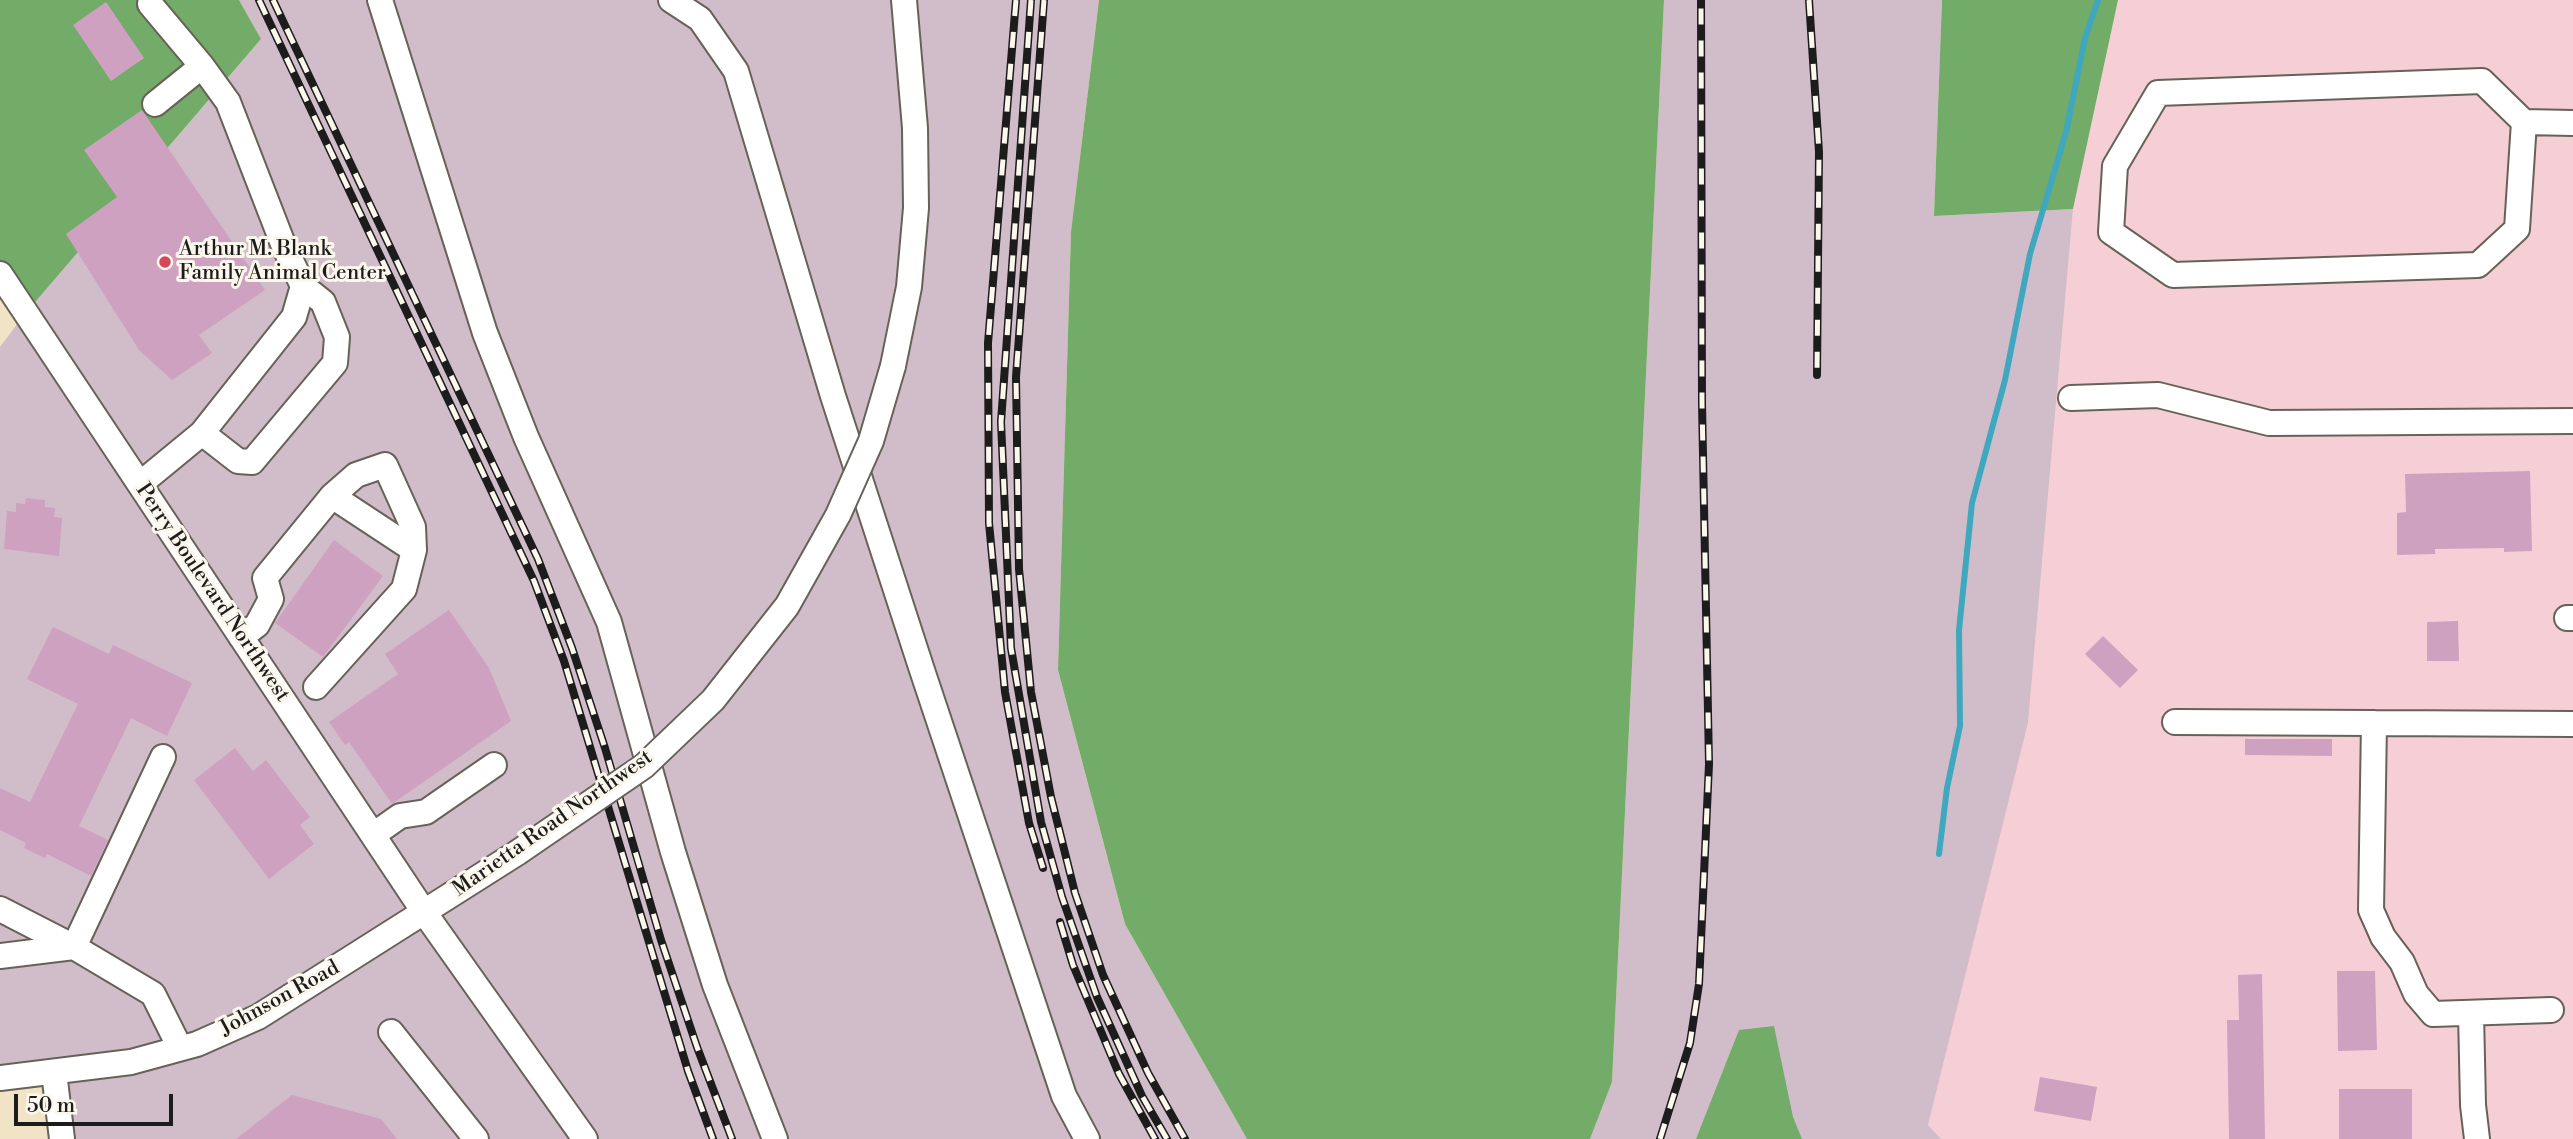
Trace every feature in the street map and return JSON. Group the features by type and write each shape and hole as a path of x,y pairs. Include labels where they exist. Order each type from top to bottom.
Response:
{"street":[{"path":"380,0 485,333 526,437 609,622 673,852 715,985 775,1139"},
{"path":"671,0 700,19 736,71 833,396 922,670 1063,1096 1087,1139"},
{"name":"Marietta Road Northwest","path":"424,912 517,853 644,766 713,700 787,606 838,515 871,441 893,366 909,287 916,208 915,128 904,0"},
{"path":"150,4 228,102 303,286 323,302 337,337 335,363 252,462 238,461 202,433"},
{"path":"155,104 202,66"},
{"path":"2524,122 2517,229 2478,265 2173,275 2111,232 2115,166 2158,93 2482,81 2524,122 2573,123"},
{"name":"Perry Boulevard Northwest","path":"0,274 424,912 585,1139"},
{"path":"139,484 202,433 294,317 303,286"},
{"path":"2071,398 2158,395 2269,423 2573,421"},
{"path":"241,637 257,625 271,599 265,579 332,496 356,475 385,465 413,527 414,550 404,589 316,687"},
{"path":"332,496 414,550"},
{"path":"2175,722 2573,724"},
{"path":"2374,723 2371,911 2383,937 2402,962 2416,994 2432,1014 2551,1010"},
{"path":"74,947 163,757"},
{"path":"373,835 400,816 426,812 494,765"},
{"path":"0,909 74,947 153,995 180,1048"},
{"name":"Johnson Road","path":"0,1078 131,1062 180,1048 258,1017 424,912"},
{"path":"0,956 74,947"},
{"path":"2472,1013 2473,1105 2477,1139"},
{"path":"390,1032 476,1139"},
{"path":"54,1072 62,1139"}],"shaded area":[{"path":"239,0 1099,0 1071,232 1058,670 1125,924 1247,1139 67,1139 54,1058 0,1065 0,347 24,315 261,39"},
{"path":"1664,0 1942,0 1934,216 2073,209 2028,723 1928,1125 1941,1139 1590,1139 1612,1082"},
{"path":"2118,0 2573,0 2573,1139 1941,1139 1928,1125 2028,723 2073,209"}],"green space":[{"path":"0,0 239,0 261,39 24,315 0,278"},
{"path":"1099,0 1664,0 1612,1082 1590,1139 1247,1139 1125,924 1058,670 1071,232"},
{"path":"1942,0 2118,0 2073,209 1934,216"},
{"path":"1774,1026 1793,1117 1802,1139 1696,1139 1739,1030"}],"building":[{"path":"106,2 144,58 111,81 73,25"},
{"name":"Arthur M. Blank Family Animal Center","path":"142,110 265,290 199,335 212,353 172,380 139,350 66,234 117,197 84,150"},
{"path":"2530,471 2532,551 2504,552 2504,548 2435,549 2435,554 2397,555 2397,513 2406,512 2405,474"},
{"path":"26,498 45,500 45,507 55,508 54,517 62,518 59,556 4,549 7,511 16,512 16,503 25,504"},
{"path":"334,540 383,576 323,657 275,623"},
{"path":"449,610 489,668 511,721 392,804 349,742 345,745 329,722 398,674 385,654"},
{"path":"2458,621 2459,661 2427,661 2427,622"},
{"path":"53,627 109,654 113,645 192,683 167,736 131,718 79,826 108,840 91,876 47,854 45,858 24,848 26,843 0,830 0,788 30,802 78,704 27,679"},
{"path":"2103,636 2138,670 2120,688 2085,654"},
{"path":"2245,739 2332,739 2332,756 2245,755"},
{"path":"235,748 253,771 266,760 310,817 300,825 314,844 269,879 194,780"},
{"path":"2337,971 2375,971 2377,1050 2338,1051"},
{"path":"2262,974 2265,1139 2229,1139 2227,1020 2239,1020 2238,975"},
{"path":"2040,1077 2097,1087 2091,1121 2034,1111"},
{"path":"2339,1089 2412,1089 2412,1139 2339,1139"},
{"path":"292,1095 381,1119 397,1139 236,1139"}],"waterway":[{"path":"1939,854 1947,788 1960,726 1959,630 1972,503 2005,380 2030,254 2066,132 2085,38 2098,0"}],"railway":[{"path":"259,0 534,581 564,661 688,1071 713,1139"},
{"path":"273,0 538,559 572,648 605,748 661,940 732,1139"},
{"path":"1016,0 988,343 989,523 1005,692 1029,823 1043,868"},
{"path":"1031,0 1001,422 1011,648 1041,822 1062,897 1097,997 1142,1096 1167,1139"},
{"path":"1044,0 1016,377 1019,569 1031,692 1051,797 1075,893 1103,975 1148,1073 1185,1139"},
{"path":"1660,1139 1690,1043 1699,984 1709,764 1702,403 1701,0"},
{"path":"1809,0 1819,152 1817,375"},
{"path":"1060,922 1073,965 1119,1074 1155,1139"}],"place":[{"name":"Arthur M. Blank Family Animal Center","path":"165,262"}]}
